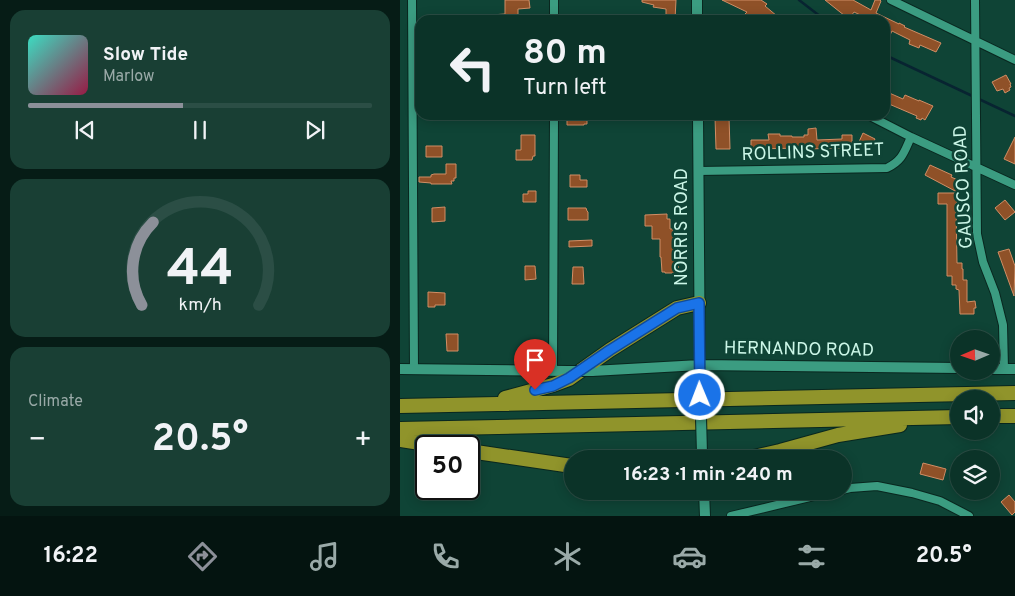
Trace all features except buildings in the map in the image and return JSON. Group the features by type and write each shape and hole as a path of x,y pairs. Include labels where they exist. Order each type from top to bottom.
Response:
{"highway":[{"path":"473,405 553,386 569,378 677,308 699,303"},
{"path":"400,406 1015,394"},
{"path":"1000,416 1015,416"},
{"path":"784,450 838,435 940,417"},
{"path":"400,429 950,417"},
{"path":"400,440 415,442"},
{"path":"480,453 564,465"}],"main road":[{"path":"697,0 697,15"},
{"name":"NORRIS ROAD","path":"698,120 702,450"},
{"name":"HERNANDO ROAD","path":"400,369 592,371 700,366 950,368"},
{"path":"1000,369 1015,369"},
{"path":"704,500 705,516"}],"street":[{"path":"412,0 414,370"},
{"path":"554,0 554,15"},
{"path":"891,0 1015,60"},
{"name":"GAUSCO ROAD","path":"975,0 977,234 983,262 995,293 1003,325 1004,369"},
{"path":"553,371 554,120"},
{"path":"878,120 1015,185"},
{"name":"ROLLINS STREET","path":"698,170 887,168 896,164 902,157 911,137"},
{"path":"852,489 877,486 903,491 940,501 969,516"},
{"path":"731,516 798,500"}],"waterway":[{"path":"799,0 818,15"},
{"path":"890,57 1015,116"}],"route":[{"path":"535,390 553,386 569,378 677,308 699,303 700,395"}]}
